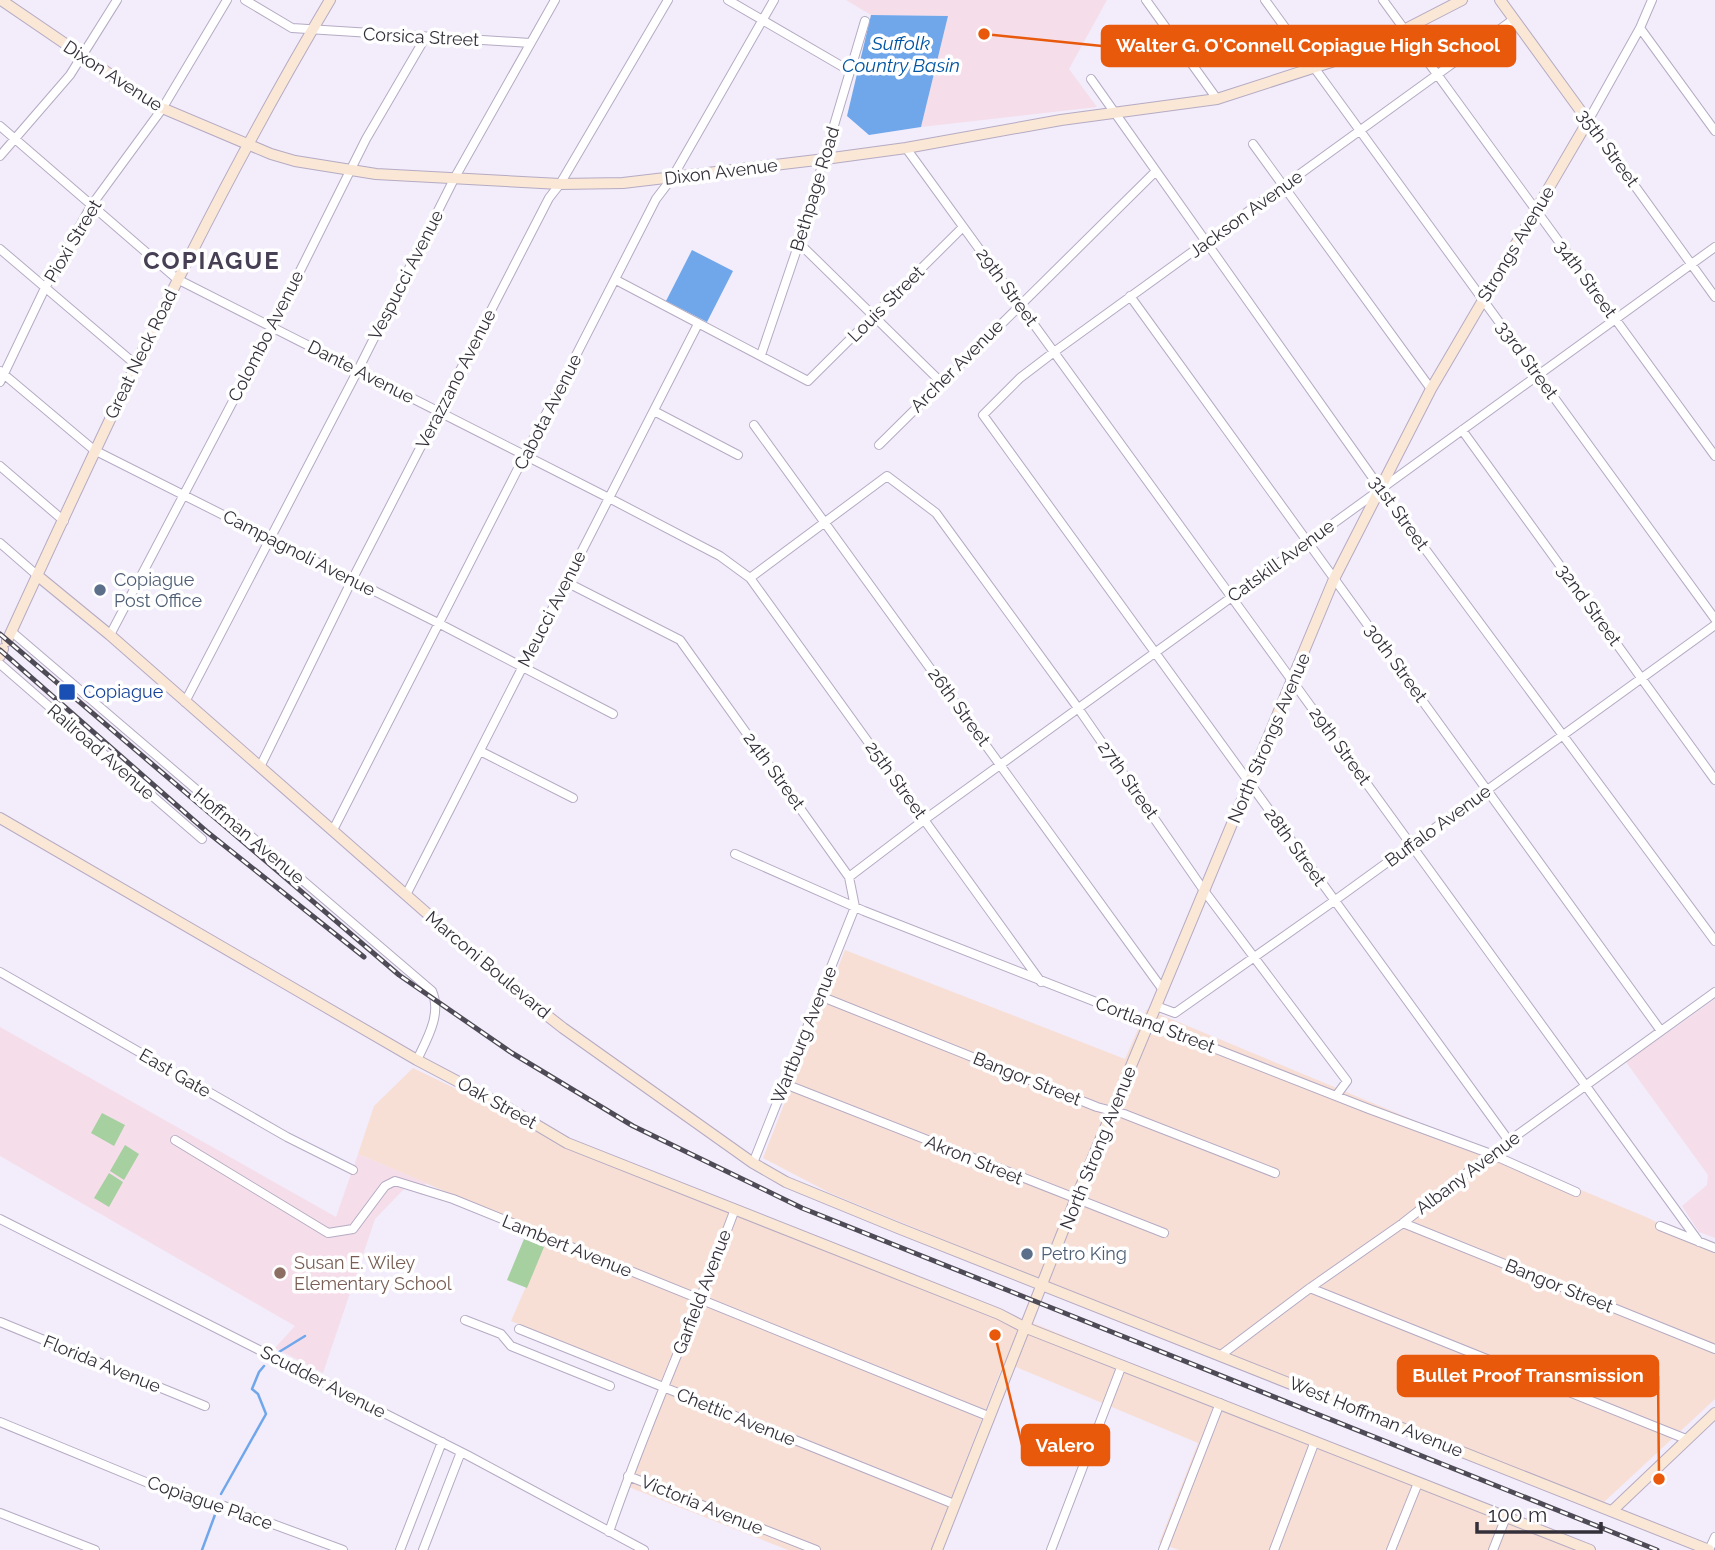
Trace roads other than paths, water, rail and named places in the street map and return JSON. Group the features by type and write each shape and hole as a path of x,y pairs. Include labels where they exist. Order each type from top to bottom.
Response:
{"main road":[{"name":"Great Neck Road","path":"6,645 94,450 177,279 247,145 330,0"},
{"name":"Dixon Avenue","path":"4,4 162,109 247,145 295,161 350,171 561,184 623,183 825,159 906,148 1061,120 1217,99 1359,53 1462,0"},
{"name":"35th Street","path":"1500,0 1588,121"},
{"name":"Strongs Avenue","path":"1380,488 1431,389 1588,121"},
{"name":"North Strongs Avenue","path":"1163,990 1334,579 1380,488"},
{"name":"Marconi Boulevard","path":"38,576 110,635 512,988 753,1163 794,1186 1042,1286"},
{"name":"Oak Street","path":"0,818 567,1143 999,1314 1024,1327"},
{"name":"North Strong Avenue","path":"937,1550 1032,1306 1163,990"},
{"name":"West Hoffman Avenue","path":"1042,1286 1709,1550"},
{"path":"1024,1327 1590,1550"},
{"path":"1612,1511 1715,1413"}],"street":[{"path":"0,156 83,58 117,0"},
{"name":"Pioxi Street","path":"1,376 45,288 91,206 162,109 227,0"},
{"name":"Corsica Street","path":"245,0 292,28 530,43"},
{"name":"Vespucci Avenue","path":"185,702 454,179 555,0"},
{"name":"Verazzano Avenue","path":"260,767 352,580 549,198 561,184 668,0"},
{"path":"728,0 850,71"},
{"name":"Cabota Avenue","path":"333,830 656,199 672,178 774,0"},
{"path":"1146,0 1217,99"},
{"name":"33rd Street","path":"1265,0 1715,619"},
{"name":"34th Street","path":"1383,0 1715,456"},
{"name":"Strongs Avenue","path":"1588,121 1640,29 1652,0"},
{"name":"Jackson Avenue","path":"984,415 1020,378 1054,352 1514,19"},
{"name":"Bethpage Road","path":"761,355 799,243 865,21"},
{"path":"1640,29 1715,131"},
{"name":"Colombo Avenue","path":"110,635 272,327 385,104 425,38"},
{"name":"31st Street","path":"1091,79 1380,488 1715,941"},
{"name":"35th Street","path":"1588,121 1715,296"},
{"name":"Dante Avenue","path":"0,126 177,279 609,498 720,556 750,578"},
{"path":"1253,144 1431,389"},
{"name":"29th Street","path":"906,148 1699,1242"},
{"name":"Archer Avenue","path":"879,445 1156,171"},
{"name":"Louis Street","path":"761,355 808,381 963,227"},
{"path":"799,243 941,382"},
{"name":"Catskill Avenue","path":"849,877 1380,488 1715,247"},
{"path":"0,248 135,364"},
{"path":"616,280 761,355"},
{"name":"30th Street","path":"1130,296 1661,1031"},
{"name":"Meucci Avenue","path":"406,895 698,324"},
{"name":"Campagnoli Avenue","path":"1,376 94,450 613,714"},
{"path":"654,411 738,455"},
{"name":"28th Street","path":"984,415 1509,1142"},
{"name":"26th Street","path":"754,425 1163,990"},
{"name":"32nd Street","path":"1462,430 1715,780"},
{"path":"0,466 64,521"},
{"name":"27th Street","path":"825,522 887,476 936,513 1078,708 1205,891 1347,1081 1339,1093"},
{"path":"750,578 825,522"},
{"name":"Marconi Boulevard","path":"0,543 38,576"},
{"name":"25th Street","path":"750,578 1041,982"},
{"name":"24th Street","path":"566,582 680,640 849,877 855,907"},
{"name":"Buffalo Avenue","path":"1156,1006 1175,1013 1715,625"},
{"name":"Hoffman Avenue","path":"6,645 432,991 437,1001 432,1030 418,1060"},
{"name":"Railroad Avenue","path":"0,664 202,839"},
{"path":"480,751 573,798"},
{"name":"Cortland Street","path":"735,854 855,907 1041,982 1339,1093 1491,1154 1576,1192"},
{"name":"Wartburg Avenue","path":"753,1163 855,907"},
{"name":"East Gate","path":"0,972 287,1137 353,1170"},
{"name":"Albany Avenue","path":"1221,1355 1715,992"},
{"name":"Bangor Street","path":"820,996 1112,1112 1124,1114 1275,1172"},
{"name":"Akron Street","path":"785,1084 1164,1233"},
{"name":"Lambert Avenue","path":"175,1140 328,1233 353,1229 385,1185 395,1181 453,1199 988,1416"},
{"name":"Garfield Avenue","path":"609,1532 628,1476 735,1209"},
{"name":"Scudder Avenue","path":"0,1219 442,1442 644,1550"},
{"name":"Bangor Street","path":"1403,1223 1715,1349"},
{"path":"1660,1226 1715,1248"},
{"path":"1310,1288 1686,1439"},
{"path":"465,1320 500,1335 511,1346 610,1386"},
{"name":"Florida Avenue","path":"0,1323 205,1406"},
{"name":"Chettic Avenue","path":"519,1329 954,1504"},
{"path":"1051,1550 1122,1365"},
{"path":"1163,1550 1220,1403"},
{"name":"Copiague Place","path":"0,1422 187,1499 224,1506 343,1550"},
{"path":"1273,1550 1315,1441"},
{"path":"400,1550 442,1442"},
{"path":"424,1550 461,1452"},
{"name":"Victoria Avenue","path":"628,1476 816,1550"},
{"path":"1391,1550 1418,1483"},
{"path":"0,1513 94,1550"},
{"path":"1493,1550 1506,1517"},
{"path":"1709,1550 1715,1538"}],"water":[{"name":"Suffolk Country Basin","path":"871,15 948,16 921,127 869,135 847,116"},
{"path":"692,250 733,271 707,322 666,301"}],"waterway":[{"path":"279,1352 305,1336"},
{"path":"221,1494 266,1414 258,1394 252,1389 264,1366"},
{"path":"202,1550 216,1512"}],"railway":[{"path":"0,634 399,975 512,1053 633,1126 802,1208 1657,1550"},
{"path":"0,650 206,831 364,957"}],"place":[{"name":"Walter G. O'Connell Copiague High School","path":"984,34"},
{"name":"Copiague Post Office","path":"100,590"},
{"name":"Copiague","path":"67,692"},
{"name":"Petro King","path":"1027,1254"},
{"name":"Susan E. Wiley Elementary School","path":"280,1273"},
{"name":"Valero","path":"995,1335"},
{"name":"Bullet Proof Transmission","path":"1659,1479"}],"district":[{"name":"COPIAGUE","path":"212,261"}]}
